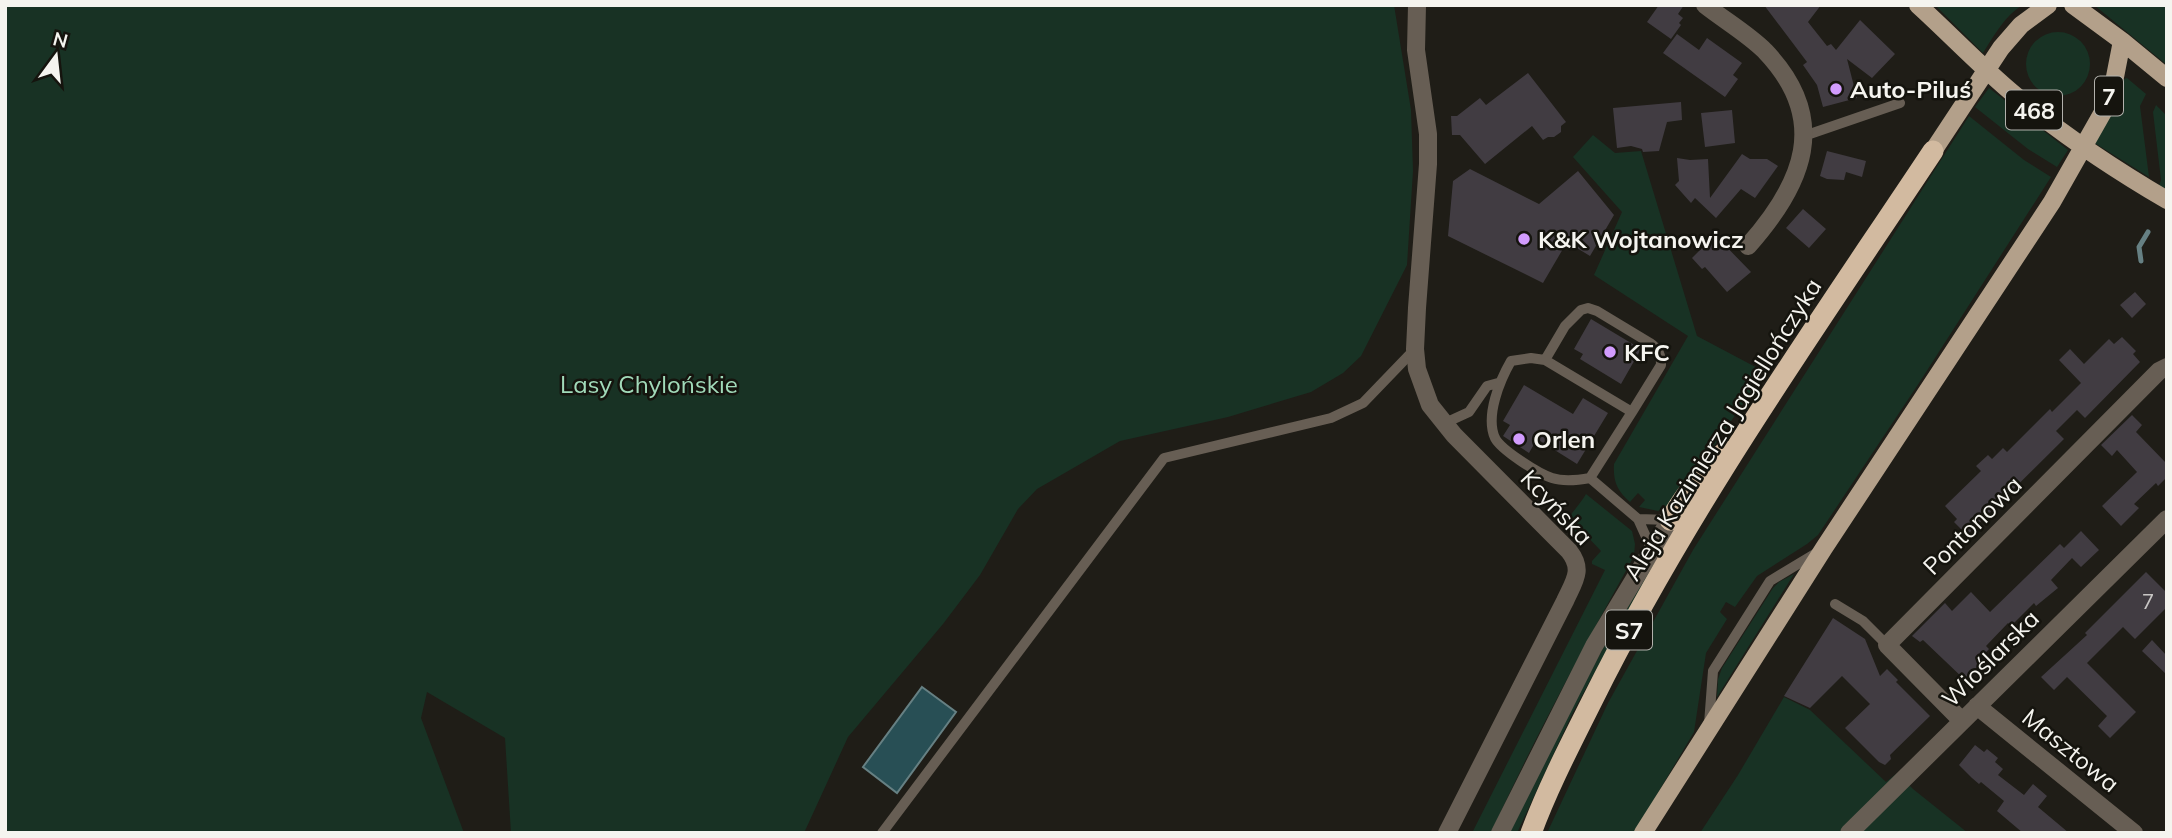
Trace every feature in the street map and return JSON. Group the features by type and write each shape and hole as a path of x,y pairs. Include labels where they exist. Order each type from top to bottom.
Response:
{"highway":[{"name":"Aleja Kazimierza Jagiellończyka","path":"1531,833 1578,728 1639,611 1679,542 1744,437 1933,151"},
{"path":"1670,520 1682,499 1713,462 1744,437"}],"main road":[{"name":"468","path":"1918,5 2015,96 2084,147 2167,200"},
{"name":"Aleja Kazimierza Jagiellończyka","path":"1933,151 2001,48 2021,25 2048,5"},
{"path":"2077,7 2167,78"},
{"name":"7","path":"2084,147 2103,112 2114,82 2122,41"},
{"path":"1643,833 2084,147"}],"street":[{"name":"Kcyńska","path":"1417,5 1416,50 1428,134 1429,164 1415,349 1424,393 1445,423 1577,560 1578,568 1565,601 1447,833"},
{"path":"1705,5 1763,49 1780,68 1798,102 1803,119 1802,157 1794,183 1768,224 1748,246"},
{"name":"Pontonowa","path":"1887,645 2159,371 2167,367"},
{"name":"Wioślarska","path":"1849,833 2167,519"},
{"path":"1500,833 1594,646 1670,520"},
{"path":"1887,645 1962,721"},
{"name":"Masztowa","path":"1977,706 2134,833"}],"lane":[{"path":"1804,136 1900,103"},
{"path":"1545,360 1565,326 1581,310 1588,308 1650,343 1657,348 1661,357 1661,365 1632,412 1590,478 1552,478 1503,447 1496,438 1492,418 1499,383 1511,361 1531,358 1545,360 1632,412"},
{"path":"882,833 1164,458 1331,418 1363,403 1415,349"},
{"path":"1445,423 1469,412 1487,386 1499,383"},
{"path":"1590,478 1639,519 1652,550"},
{"path":"1639,519 1670,520"},
{"path":"1709,731 1713,671 1770,581 1824,548"},
{"path":"1835,604 1863,621 1887,645"}],"green space":[{"name":"Lasy Chylońskie","path":"5,5 1394,5 1411,110 1413,171 1407,265 1361,356 1343,373 1311,392 1228,417 1120,441 1037,489 1018,509 980,575 943,624 848,737 804,833 511,833 505,738 427,692 421,718 464,833 5,833"},
{"path":"1935,5 2023,5 2005,20 1983,53"},
{"path":"2094,5 2167,5 2167,65"},
{"path":"2052,32 2064,32 2081,41 2088,52 2088,76 2081,87 2064,96 2052,96 2040,91 2031,82 2026,70 2026,58 2031,46 2040,37"},
{"path":"2127,78 2146,94 2140,106 2149,177 2093,142 2116,104 2124,79"},
{"path":"1989,88 2068,150 2057,167 2028,149 1975,107"},
{"path":"2156,105 2167,116 2167,190 2159,186 2161,180 2153,112"},
{"path":"1969,116 2024,160 2051,177 1818,535 1757,576 1735,607 1726,602 1720,612 1727,619 1706,653 1694,732 1634,833 1547,833 1608,703 1693,550"},
{"path":"1593,135 1615,153 1641,151 1697,336 1765,372 1675,502 1658,511 1639,507 1645,500 1638,493 1630,502 1626,498 1615,481 1614,464 1688,336 1594,275 1622,212 1573,157"},
{"path":"1586,494 1632,531 1634,556 1542,728 1491,833 1472,833 1605,570 1592,564 1601,551 1581,530 1574,536 1565,527"},
{"path":"1671,533 1573,712 1517,833 1509,833 1606,643"},
{"path":"1794,574 1717,697 1722,668 1773,588"},
{"path":"1784,697 1810,710 1886,782 1897,773 1968,833 1700,833"}],"water":[{"path":"922,687 956,712 897,793 863,767"}],"building":[{"path":"1659,5 1684,5 1678,14 1683,18 1679,23 1681,25 1671,39 1647,22"},
{"path":"1764,5 1821,5 1808,22 1827,46 1831,44 1836,50 1860,20 1895,54 1872,78 1847,59 1857,98 1823,107 1817,85 1803,65 1807,62"},
{"path":"1677,34 1699,50 1707,38 1742,63 1733,75 1738,79 1725,97 1663,53"},
{"path":"1528,73 1566,122 1561,126 1561,132 1543,140 1532,126 1485,164 1460,135 1452,135 1451,116 1457,116 1480,98 1486,105"},
{"path":"1681,102 1682,120 1667,122 1659,151 1643,152 1642,149 1631,146 1617,148 1613,108"},
{"path":"1732,110 1735,143 1705,147 1701,113"},
{"path":"1827,151 1866,161 1862,177 1846,172 1844,180 1820,176"},
{"path":"1742,154 1750,159 1767,159 1778,166 1755,198 1741,189 1716,218 1695,198 1691,203 1675,185 1679,181 1677,158 1708,159 1710,198"},
{"path":"1470,169 1539,204 1578,171 1614,215 1590,256 1567,242 1543,283 1448,236 1453,181"},
{"path":"1803,209 1826,229 1809,248 1786,228"},
{"path":"1715,235 1751,272 1727,292 1705,267 1702,269 1692,258"},
{"path":"2135,292 2146,304 2132,318 2120,305"},
{"name":"KFC","path":"1591,319 1641,349 1621,384 1580,359 1583,354 1574,349"},
{"path":"2122,337 2136,351 2133,354 2140,362 2085,418 2077,410 2056,431 2064,439 1967,535 1954,522 1957,519 1945,506 1981,471 1976,466 1988,455 1992,459 2003,448 2007,452 2050,409 2052,412 2081,383 2059,360 2070,349 2084,364 2109,339 2114,344"},
{"path":"1524,385 1573,414 1583,398 1608,413 1577,464 1537,439 1529,453 1503,436 1510,425 1503,421"},
{"path":"2132,415 2142,425 2136,432 2167,464 2167,477 2158,486 2156,483 2134,504 2139,508 2121,526 2102,506 2137,472 2117,450 2112,456 2101,445"},
{"path":"2081,531 2099,550 2081,567 2072,558 2051,580 2058,588 2036,606 2034,603 2011,626 2008,623 1986,646 1989,649 1979,660 1981,663 1965,680 1923,640 1920,642 1912,636 1945,603 1952,611 1971,592 1990,612 2060,544 2064,548"},
{"path":"2146,572 2167,593 2167,607 2135,639 2123,627 2087,663 2136,712 2110,738 2098,726 2107,716 2067,677 2054,690 2041,677 2087,635 2085,633"},
{"path":"1833,618 1865,639 1880,676 1887,669 1898,680 1896,682 1930,716 1890,755 1891,759 1885,765 1845,728 1870,704 1842,676 1810,708 1784,696"},
{"path":"2152,640 2167,656 2167,675 2142,651"},
{"path":"1975,745 1984,752 1987,749 1998,758 1995,762 2003,769 1998,775 2024,795 2033,784 2047,796 2038,807 2069,833 2023,833 1997,811 2004,801 1981,782 1979,784 1959,765"}],"waterway":[{"path":"2141,261 2139,247 2148,232"}],"place":[{"name":"Auto-Piluś","path":"1836,89"},
{"name":"K&K Wojtanowicz","path":"1524,239"},
{"name":"KFC","path":"1610,352"},
{"name":"Orlen","path":"1519,439"}]}
